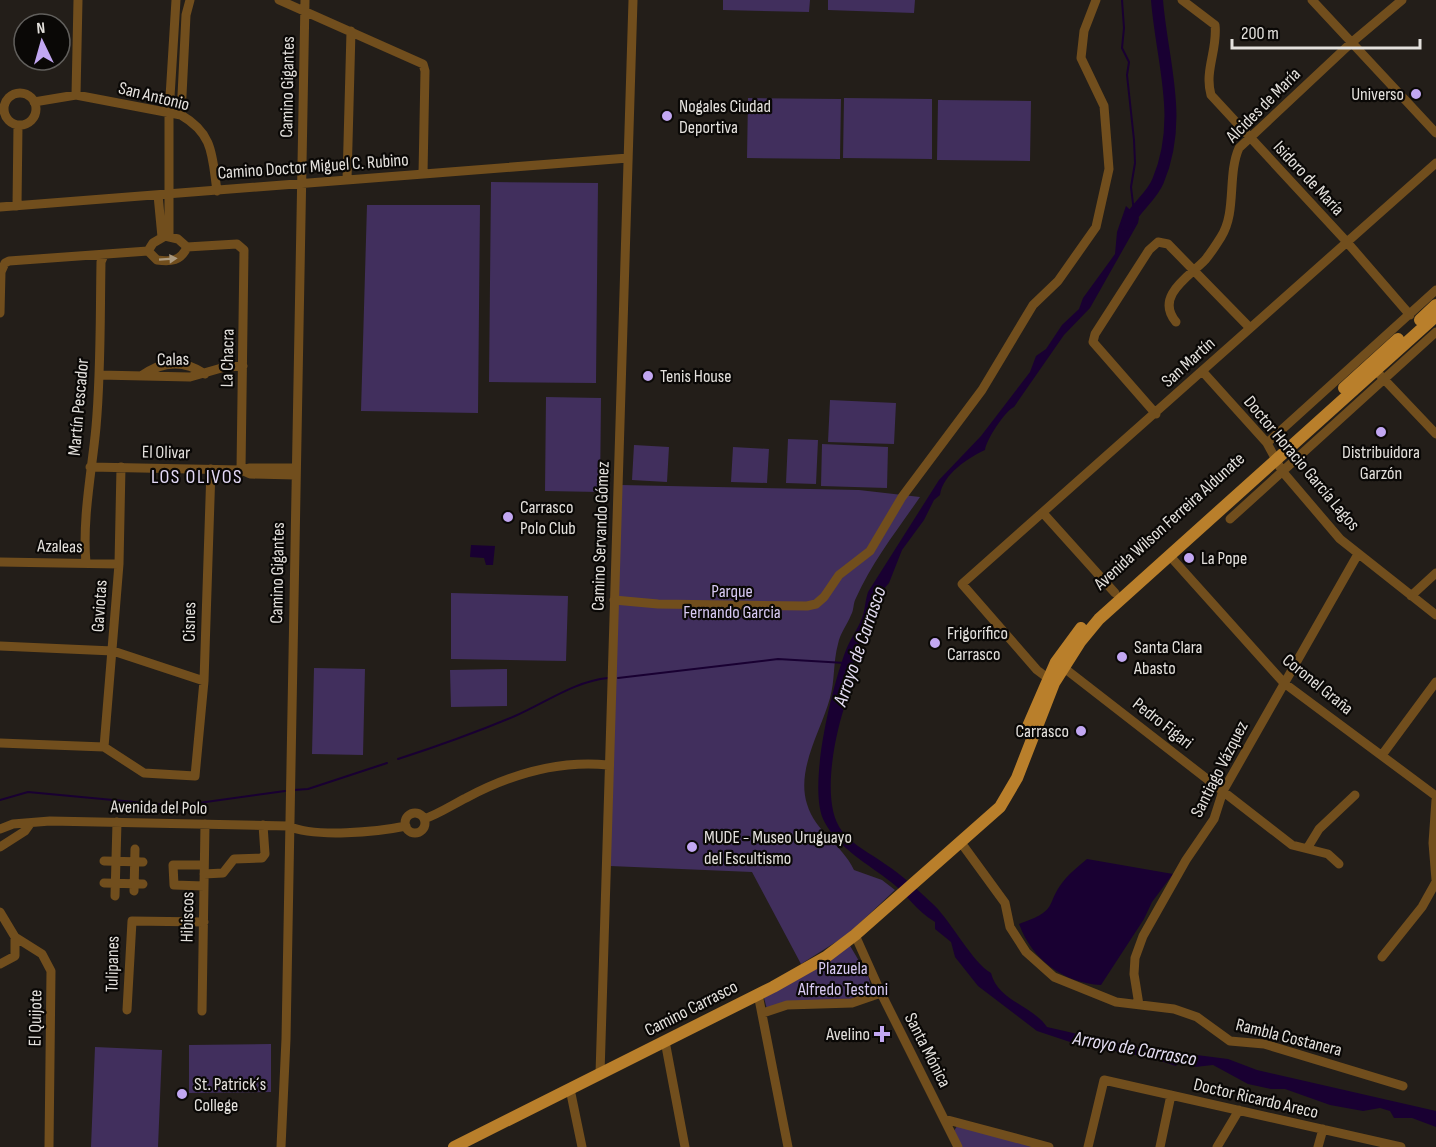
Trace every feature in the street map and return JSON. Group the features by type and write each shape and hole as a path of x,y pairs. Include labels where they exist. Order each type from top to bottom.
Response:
{"main road":[{"name":"Avenida Wilson Ferreira Aldunate","path":"1060,664 1099,619 1436,305"},
{"name":"Avenida Wilson Ferreira Aldunate","path":"926,874 962,844 992,812 1051,681 1084,625 1115,593 1275,457 1380,375 1436,316"},
{"name":"Camino Carrasco","path":"454,1147 758,994 826,957 926,874"}],"street":[{"path":"76,95 78,0"},
{"path":"165,237 163,194 176,0"},
{"path":"181,115 186,15 189,0"},
{"path":"279,0 423,64 425,71 423,174"},
{"name":"Camino Gigantes","path":"281,1147 286,1027 305,0"},
{"name":"Camino Servando Gómez","path":"600,1074 633,0"},
{"path":"614,600 658,604 807,606 824,597 839,575 870,551 902,497 982,390 1033,305 1058,281 1096,227 1104,200 1109,169 1104,106 1081,58 1084,31 1096,0"},
{"name":"Isidoro de María","path":"1182,0 1215,25 1216,35 1208,72 1210,95 1410,315"},
{"path":"1312,0 1436,133"},
{"name":"Alcides de María","path":"1176,322 1171,316 1170,298 1186,274 1206,259 1223,234 1231,199 1234,159 1239,148 1351,43 1402,0"},
{"path":"347,180 351,31"},
{"path":"18,94 28,96 34,102 34,117 29,122 18,125 6,117 3,99 18,94"},
{"name":"San Antonio","path":"34,102 76,95 181,115 194,123 210,143 217,190"},
{"path":"17,206 18,125"},
{"name":"Camino Doctor Miguel C. Rubino","path":"0,207 628,158"},
{"name":"San Martín","path":"1051,681 962,584 1436,163"},
{"path":"165,237 178,239 187,248 180,258 173,260 157,260 148,251 153,243 165,237"},
{"path":"1156,414 1093,342 1095,334 1149,250 1158,242 1168,244 1250,328"},
{"name":"La Chacra","path":"187,248 237,244 243,247 241,470"},
{"path":"0,314 1,272 5,263 148,251"},
{"name":"Martín Pescador","path":"86,563 90,466 96,426 99,375 101,262 104,255"},
{"name":"Avenida Wilson Ferreira Aldunate","path":"1230,519 1275,457 1436,290"},
{"name":"Avenida Wilson Ferreira Aldunate","path":"1380,375 1436,332"},
{"name":"Calas","path":"141,376 160,364 176,363 197,369 205,374"},
{"name":"Calas","path":"99,375 190,377 225,367 243,366"},
{"name":"Doctor Horacio García Lagos","path":"1203,372 1340,539 1436,615"},
{"path":"1380,375 1436,434"},
{"name":"El Olivar","path":"90,466 241,470 250,474 295,472"},
{"name":"Gaviotas","path":"104,747 119,564 121,467"},
{"name":"Cisnes","path":"104,747 144,773 195,776 204,681 211,469"},
{"path":"1043,513 1115,593"},
{"name":"Santiago Vázquez","path":"1139,1005 1134,974 1135,958 1143,936 1186,860 1214,819 1222,791 1358,554"},
{"name":"Coronel Graña","path":"1169,555 1284,683 1436,798"},
{"name":"Azaleas","path":"0,561 119,564"},
{"path":"1411,596 1436,573"},
{"path":"0,646 113,651 204,681"},
{"name":"Pedro Figari","path":"1060,664 1292,845 1300,848 1308,847 1328,854 1339,864"},
{"path":"1382,755 1436,682"},
{"path":"0,743 104,747"},
{"path":"424,819 503,780 525,773 560,766 608,765"},
{"path":"1308,847 1319,829 1354,795"},
{"path":"1382,957 1422,907 1436,881 1433,843 1436,798"},
{"path":"411,813 421,814 424,819 425,825 419,832 412,832 406,826 405,820 411,813"},
{"name":"Avenida del Polo","path":"0,829 21,823 30,824 50,820 263,825 288,826 298,830 359,832 406,826"},
{"path":"115,896 117,822"},
{"path":"0,847 25,831 30,824"},
{"name":"Hibiscos","path":"202,1011 205,824"},
{"path":"204,886 174,885 172,882 173,865 223,873 234,859 262,858 266,854 263,825"},
{"name":"Rambla Costanera","path":"962,844 1005,903 1010,927 1026,952 1054,977 1116,1002 1174,1009 1197,1017 1230,1041 1264,1044 1403,1086"},
{"path":"104,883 137,886 139,862 135,849"},
{"path":"104,861 139,862"},
{"path":"1422,907 1436,904"},
{"name":"El Quijote","path":"0,912 15,937 45,957 51,971 49,1147"},
{"name":"Tulipanes","path":"127,1010 132,921 204,922"},
{"name":"Santa Mónica","path":"855,935 880,993 958,1147"},
{"path":"15,937 15,957"},
{"path":"0,964 32,948"},
{"path":"764,1013 787,1005 852,1003 880,993"},
{"path":"758,994 764,1013 788,1147"},
{"path":"665,1041 685,1147"},
{"name":"Doctor Ricardo Areco","path":"1088,1147 1104,1080 1401,1147"},
{"path":"570,1089 582,1147"},
{"path":"1160,1147 1172,1095"},
{"path":"1218,1147 1239,1110"},
{"path":"945,1119 1049,1147"},
{"path":"1318,1147 1323,1130"}],"green space":[{"path":"723,0 810,0 809,12 723,10"},
{"path":"828,0 915,0 914,13 828,10"},
{"path":"748,98 841,99 840,159 747,158"},
{"path":"844,98 932,99 932,159 843,158"},
{"path":"938,100 1031,101 1030,161 937,160"},
{"path":"491,182 598,183 596,383 489,382"},
{"path":"367,205 480,205 478,413 361,411"},
{"path":"546,397 601,398 600,492 545,491"},
{"path":"830,400 896,403 894,444 828,442"},
{"path":"788,439 818,440 816,484 786,483"},
{"path":"822,444 888,447 887,488 821,486"},
{"path":"634,445 669,447 667,482 632,480"},
{"path":"733,447 769,449 767,483 731,482"},
{"name":"Parque Fernando Garcia","path":"621,485 859,490 920,497 862,585 839,640 830,698 807,764 804,791 807,804 816,822 843,853 854,870 882,880 895,890 847,935 801,964 752,872 610,866"},
{"path":"451,593 568,596 566,661 451,659"},
{"path":"314,668 365,669 363,755 312,754"},
{"path":"507,669 507,706 451,707 450,670"},
{"name":"Plazuela Alfredo Testoni","path":"849,944 869,978 871,990 857,999 767,1009 764,998"},
{"path":"271,1044 271,1092 189,1093 189,1045"},
{"path":"95,1047 162,1050 158,1147 91,1147"},
{"path":"957,1126 1039,1147 962,1147 954,1131"}],"water":[{"path":"1126,206 1139,218 1138,223 1090,308 1064,335 1014,407 1001,420 992,433 985,450 964,462 946,480 940,495 934,500 924,520 902,550 889,583 877,597 871,619 862,634 845,695 846,702 834,749 831,786 835,819 852,841 898,873 934,905 977,961 991,973 1001,990 1033,1013 1047,1027 1134,1047 1228,1059 1257,1070 1436,1111 1436,1127 1412,1118 1394,1118 1390,1111 1380,1108 1363,1111 1330,1105 1285,1089 1271,1089 1248,1084 1213,1065 1195,1067 1179,1062 1176,1066 1142,1055 1130,1055 1101,1047 1079,1045 1037,1031 978,986 955,957 951,942 935,929 935,922 922,913 897,887 845,847 824,821 819,806 818,785 823,737 840,666 862,618 868,592 939,480 981,436 1030,372 1036,356 1046,349 1062,325 1079,309 1083,298 1115,254 1117,232"},
{"path":"471,545 495,546 493,565 486,565 484,558 470,557"},
{"path":"1087,859 1173,874 1152,902 1144,919 1101,985 1074,980 1051,967 1032,948 1019,924 1047,910 1066,878"}],"waterway":[{"path":"1122,0 1124,28 1122,48 1129,62 1127,75 1134,140 1135,163 1131,187 1134,212"},
{"name":"Arroyo de Carrasco","path":"1127,225 1158,181 1166,158 1170,135 1169,91 1157,0"},
{"path":"618,678 778,659 845,663"},
{"path":"398,759 501,722 584,683 608,678"},
{"path":"294,790 308,789 387,763"},
{"path":"0,800 28,792 177,806 285,791"}],"place":[{"name":"Universo","path":"1416,94"},
{"name":"Nogales Ciudad Deportiva","path":"667,116"},
{"name":"Tenis House","path":"648,376"},
{"name":"Distribuidora Garzón","path":"1381,432"},
{"name":"Carrasco Polo Club","path":"508,517"},
{"name":"La Pope","path":"1189,558"},
{"name":"Frigorífico Carrasco","path":"935,643"},
{"name":"Santa Clara Abasto","path":"1122,657"},
{"name":"Carrasco","path":"1081,731"},
{"name":"MUDE - Museo Uruguayo del Escultismo","path":"692,847"},
{"name":"Avelino","path":"882,1034"},
{"name":"St. Patrick´s College","path":"182,1094"}],"district":[{"name":"LOS OLIVOS","path":"197,476"}]}
